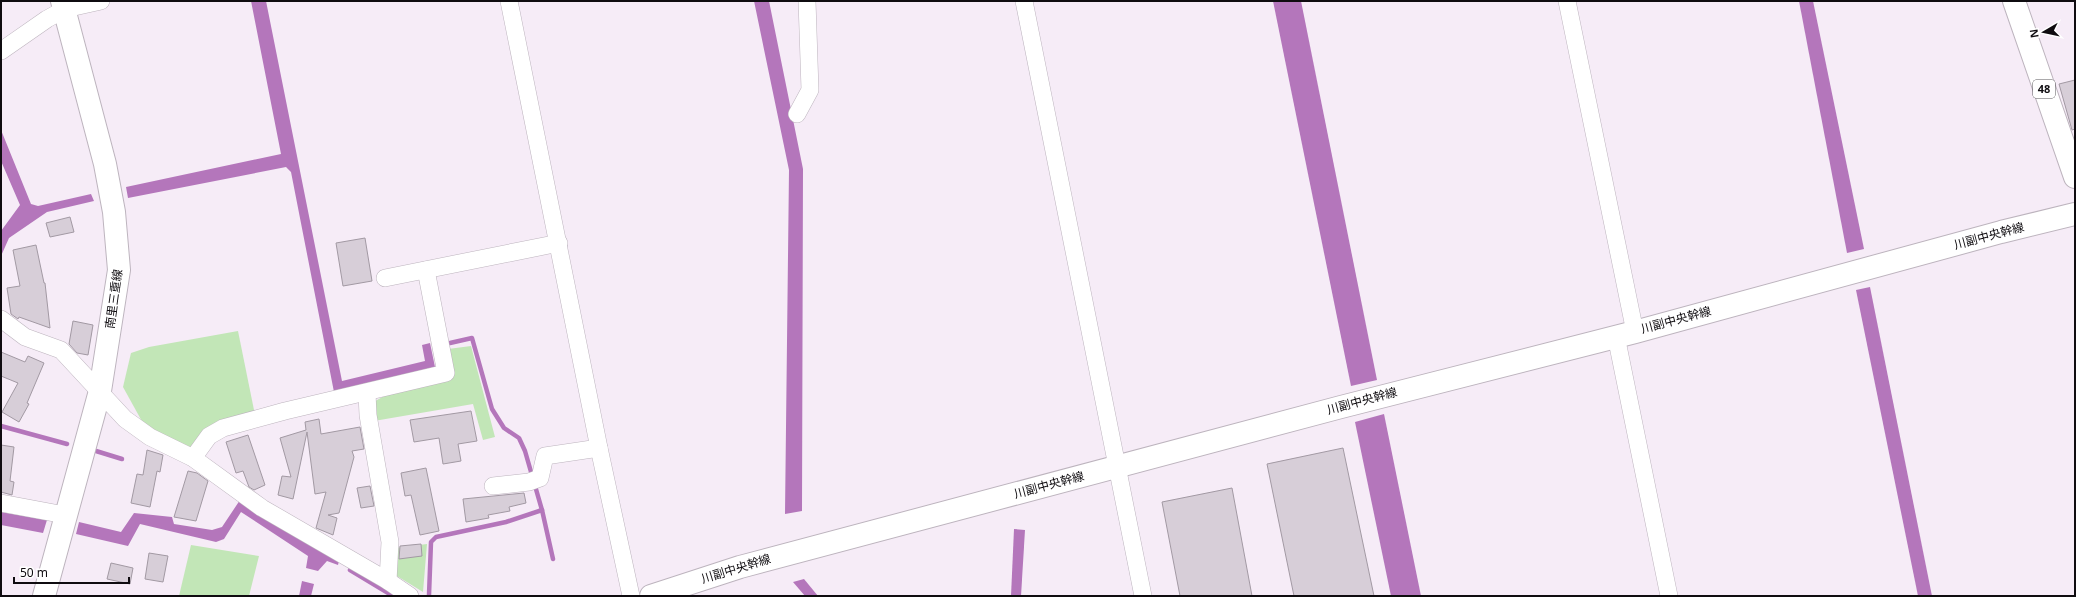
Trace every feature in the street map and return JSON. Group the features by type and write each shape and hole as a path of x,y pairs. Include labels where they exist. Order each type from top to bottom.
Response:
{"street":[{"path":"1,51 47,19 64,5 102,1"},
{"path":"509,1 559,243 599,448 632,596"},
{"path":"797,114 810,90 807,1"},
{"path":"1024,1 1143,596"},
{"path":"1567,1 1626,334 1669,596"},
{"name":"48","path":"2014,1 2075,177"},
{"name":"南里三重線","path":"44,596 100,391 119,270 114,212 105,164 64,5"},
{"name":"川副中央幹線","path":"652,596 740,567 1340,407 1626,334 2075,214"},
{"path":"385,278 559,243"},
{"path":"193,458 209,436 222,428 284,411 367,393 396,384 446,373 426,270"},
{"path":"1,319 25,337 61,350 125,419 150,437 193,458 262,508 388,581 410,596"},
{"path":"367,393 368,415 390,542 388,581"},
{"path":"493,486 534,480 545,456 599,448"},
{"path":"1,503 65,515"}],"green space":[{"path":"238,331 255,415 191,450 144,425 123,387 131,353 149,347"},
{"path":"471,346 495,437 483,440 473,404 374,421 372,403 396,389 452,378 448,349"},
{"path":"427,544 423,592 397,576 395,548"},
{"path":"191,545 259,556 249,596 179,596"}],"shaded area":[{"path":"251,1 266,1 342,381 425,361 422,345 430,343 435,367 334,392 291,172 286,167 128,198 126,187 281,154"},
{"path":"754,1 769,1 803,169 802,511 785,514 789,170"},
{"path":"1273,1 1301,1 1377,380 1351,386"},
{"path":"1799,1 1813,1 1864,249 1847,253"},
{"path":"1,130 31,204 38,206 91,194 94,201 47,212 9,238 1,256 1,231 20,205 1,161"},
{"path":"1870,287 1932,596 1918,596 1856,290"},
{"path":"1384,414 1421,596 1391,596 1355,422"},
{"path":"240,500 339,561 338,565 327,561 318,571 306,568 308,556 241,512 224,539 216,542 140,524 128,546 76,534 79,522 121,532 134,513 172,517 174,524 212,530 222,527"},
{"path":"1,512 47,520 43,533 1,525"},
{"path":"1014,529 1025,530 1021,596 1011,596"},
{"path":"804,579 818,596 805,596 793,582"},
{"path":"302,581 314,584 311,596 299,596"}],"building":[{"path":"2075,80 2075,129 2072,130 2059,84"},
{"path":"70,217 74,232 50,237 46,223"},
{"path":"365,238 372,281 343,286 336,243"},
{"path":"36,245 45,283 50,328 19,317 18,319 11,314 7,288 20,286 13,250"},
{"path":"73,321 93,325 88,355 77,353 69,344"},
{"path":"1,352 25,362 28,356 44,363 27,403 29,404 19,422 2,412 18,383 1,376"},
{"path":"471,411 477,441 458,444 461,461 443,464 439,438 414,442 410,420"},
{"path":"319,419 321,434 360,427 364,449 352,451 354,457 339,513 328,515 337,518 333,535 316,528 326,492 315,494 307,432 293,499 278,495 282,476 291,477 280,438 306,430 305,422"},
{"path":"248,435 265,485 254,490 249,487 243,471 236,473 226,442"},
{"path":"1,445 14,447 10,481 14,482 12,495 1,492"},
{"path":"1343,448 1374,596 1294,596 1267,464"},
{"path":"147,450 163,455 160,472 157,471 150,507 131,503 137,474 143,475"},
{"path":"426,468 439,531 420,535 411,495 405,496 401,473"},
{"path":"188,471 197,473 208,481 196,521 174,517"},
{"path":"370,486 374,506 361,508 357,488"},
{"path":"1232,488 1252,596 1180,596 1162,502"},
{"path":"524,493 526,503 509,507 510,511 488,515 489,518 466,522 463,499"},
{"path":"421,544 422,556 399,559 400,546"},
{"path":"149,553 168,556 163,582 145,579"},
{"path":"111,563 133,568 130,584 107,579"}],"waterway":[{"path":"450,343 472,338 492,409 504,428 519,438 525,451 542,510 553,559"},
{"path":"1,426 67,444"},
{"path":"96,451 122,459"},
{"path":"429,595 431,542 436,537 506,522 542,510"},
{"path":"350,570 393,596"}]}
